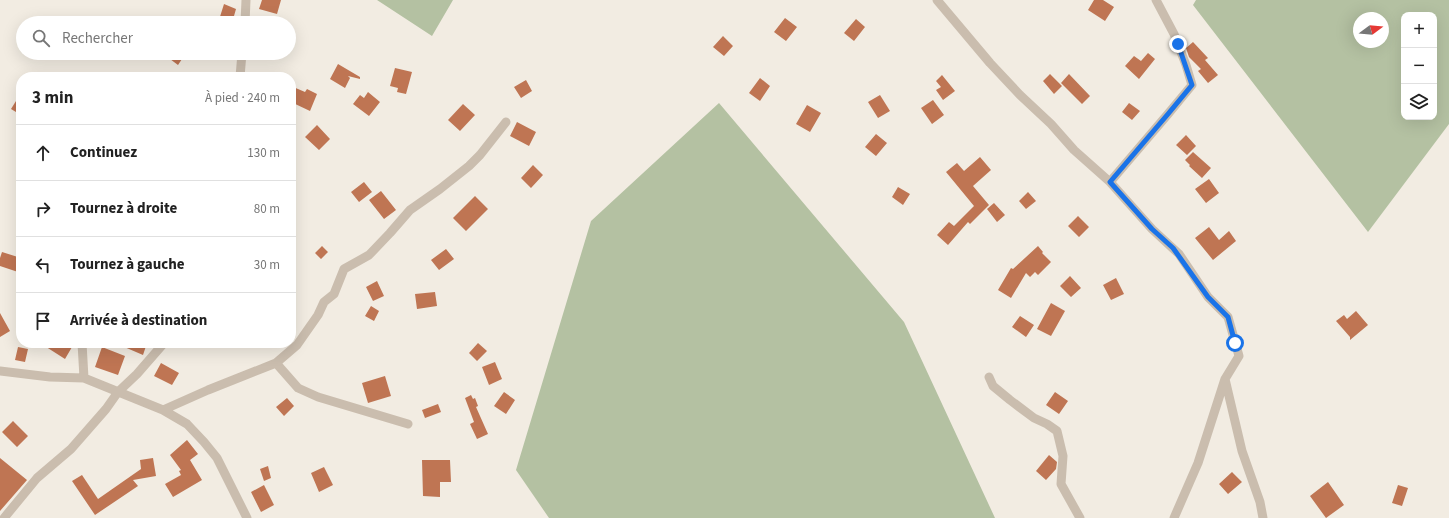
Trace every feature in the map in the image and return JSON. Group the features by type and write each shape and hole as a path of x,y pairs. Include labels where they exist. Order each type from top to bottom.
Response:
{"street":[{"path":"245,16 246,0"},
{"path":"937,0 1020,95 1051,124 1074,150 1110,182 1152,229 1173,248 1208,297 1228,317 1239,356 1226,378 1198,463 1174,518"},
{"path":"1110,182 1192,85 1174,34 1156,0"},
{"path":"240,72 241,60"},
{"path":"296,346 318,315 324,302 334,294 344,269 369,255 410,210 440,190 469,166 480,156 506,122"},
{"path":"82,348 84,378"},
{"path":"4,518 36,478 71,448 106,409 118,392 137,374 160,348"},
{"path":"163,410 276,363 294,348"},
{"path":"276,363 298,388 318,397 408,424"},
{"path":"0,371 50,377 84,378 163,410 187,424 217,458 247,518"},
{"path":"989,377 993,386 1010,400 1034,418 1057,431 1063,456 1062,484 1080,518"},
{"path":"1226,378 1242,450 1260,502 1263,518"}],"green space":[{"path":"377,0 453,0 432,36"},
{"path":"1196,0 1449,0 1449,124 1368,232 1193,5"},
{"path":"719,103 904,322 995,518 549,518 516,470 591,221"}],"building":[{"path":"262,0 281,0 277,14 259,9"},
{"path":"1094,0 1103,0 1114,7 1105,21 1088,10"},
{"path":"224,4 236,9 234,16 220,16"},
{"path":"785,18 797,27 786,41 774,32"},
{"path":"856,19 865,27 854,41 844,33"},
{"path":"723,36 733,46 724,56 713,47"},
{"path":"1193,42 1208,58 1205,60 1218,75 1208,83 1198,71 1201,69 1189,57 1186,48"},
{"path":"1148,53 1155,59 1139,79 1125,66 1134,56 1141,61"},
{"path":"171,60 181,60 178,65"},
{"path":"338,64 360,77 360,79 348,76 350,78 345,88 330,79"},
{"path":"395,68 412,72 406,94 397,92 398,88 390,86"},
{"path":"1050,74 1062,86 1054,94 1043,81"},
{"path":"1069,74 1090,96 1082,104 1061,83"},
{"path":"942,75 955,91 943,100 936,90 941,87 936,81"},
{"path":"760,78 770,86 760,101 749,93"},
{"path":"526,80 532,91 521,98 514,87"},
{"path":"296,88 305,92 307,89 317,94 310,111 296,104"},
{"path":"368,92 380,102 369,116 353,104 360,95 364,98"},
{"path":"880,95 890,111 878,118 868,102"},
{"path":"933,100 944,115 932,124 921,108"},
{"path":"16,101 16,112 11,109"},
{"path":"1129,103 1140,111 1132,120 1122,112"},
{"path":"463,104 475,115 460,131 448,120"},
{"path":"807,105 821,113 810,132 796,124"},
{"path":"517,122 536,132 529,146 510,136"},
{"path":"317,125 330,139 319,150 305,137"},
{"path":"876,134 887,143 876,156 865,147"},
{"path":"1186,135 1196,146 1187,155 1176,145"},
{"path":"1193,152 1211,168 1202,178 1189,166 1190,165 1185,160"},
{"path":"980,157 991,170 973,186 989,205 970,224 968,222 948,245 937,235 949,222 954,226 974,206 946,172 957,163 964,171"},
{"path":"533,165 543,175 531,188 521,178"},
{"path":"1209,179 1219,193 1206,203 1195,189"},
{"path":"364,182 372,192 359,202 351,192"},
{"path":"898,187 910,194 903,205 892,197"},
{"path":"381,191 396,210 384,219 369,200"},
{"path":"1028,192 1036,201 1026,209 1019,201"},
{"path":"475,196 488,209 466,231 453,218"},
{"path":"994,203 1005,215 997,222 987,209"},
{"path":"1078,216 1089,227 1079,237 1068,226"},
{"path":"1209,227 1219,240 1229,231 1236,241 1213,260 1195,238"},
{"path":"322,246 328,252 321,259 315,253"},
{"path":"1038,246 1043,252 1042,253 1051,262 1038,275 1035,272 1030,277 1026,273 1011,298 998,290 1011,268 1013,269"},
{"path":"446,249 454,259 439,270 431,260"},
{"path":"2,252 16,256 16,271 0,266"},
{"path":"1070,276 1081,288 1071,297 1060,286"},
{"path":"1116,278 1124,294 1111,300 1103,285"},
{"path":"377,281 384,296 373,301 366,287"},
{"path":"435,292 437,306 417,309 415,294"},
{"path":"1051,303 1065,311 1051,336 1037,329"},
{"path":"371,306 379,311 374,321 365,316"},
{"path":"1356,311 1368,325 1350,340 1350,337 1336,321 1344,315 1347,319"},
{"path":"0,313 10,331 0,337"},
{"path":"1020,316 1034,325 1026,337 1012,327"},
{"path":"478,343 487,351 477,361 469,353"},
{"path":"18,348 28,349 25,362 15,360"},
{"path":"48,348 71,348 65,359"},
{"path":"102,348 125,356 118,375 95,367"},
{"path":"127,348 145,348 143,355"},
{"path":"495,362 502,379 489,385 482,367"},
{"path":"161,363 179,373 172,385 154,376"},
{"path":"385,376 391,396 368,403 362,383"},
{"path":"504,392 515,400 506,414 494,406"},
{"path":"1055,392 1068,401 1059,414 1046,405"},
{"path":"471,395 473,399 475,398 478,406 476,407 488,434 477,439 470,424 474,422 465,398"},
{"path":"287,398 294,406 284,416 276,407"},
{"path":"438,404 441,412 425,418 422,410"},
{"path":"13,421 28,436 17,447 2,432"},
{"path":"187,440 198,454 190,460 202,480 173,497 165,484 181,475 179,471 181,470 170,455"},
{"path":"1049,455 1057,462 1056,469 1046,480 1036,471"},
{"path":"0,458 27,480 0,511"},
{"path":"153,458 156,476 133,480 138,486 95,515 72,481 82,475 98,499 141,469 140,460"},
{"path":"422,460 450,460 451,482 440,482 440,497 423,496"},
{"path":"268,466 271,478 264,481 260,469"},
{"path":"324,467 333,485 319,492 311,473"},
{"path":"1232,472 1242,482 1228,494 1219,484"},
{"path":"1328,482 1344,505 1326,518 1310,496"},
{"path":"264,485 274,505 261,512 251,492"},
{"path":"1398,485 1408,488 1402,506 1392,503"}],"route":[{"path":"1178,44 1192,85 1110,182 1152,229 1179,254 1208,297 1228,317 1235,343"}]}
